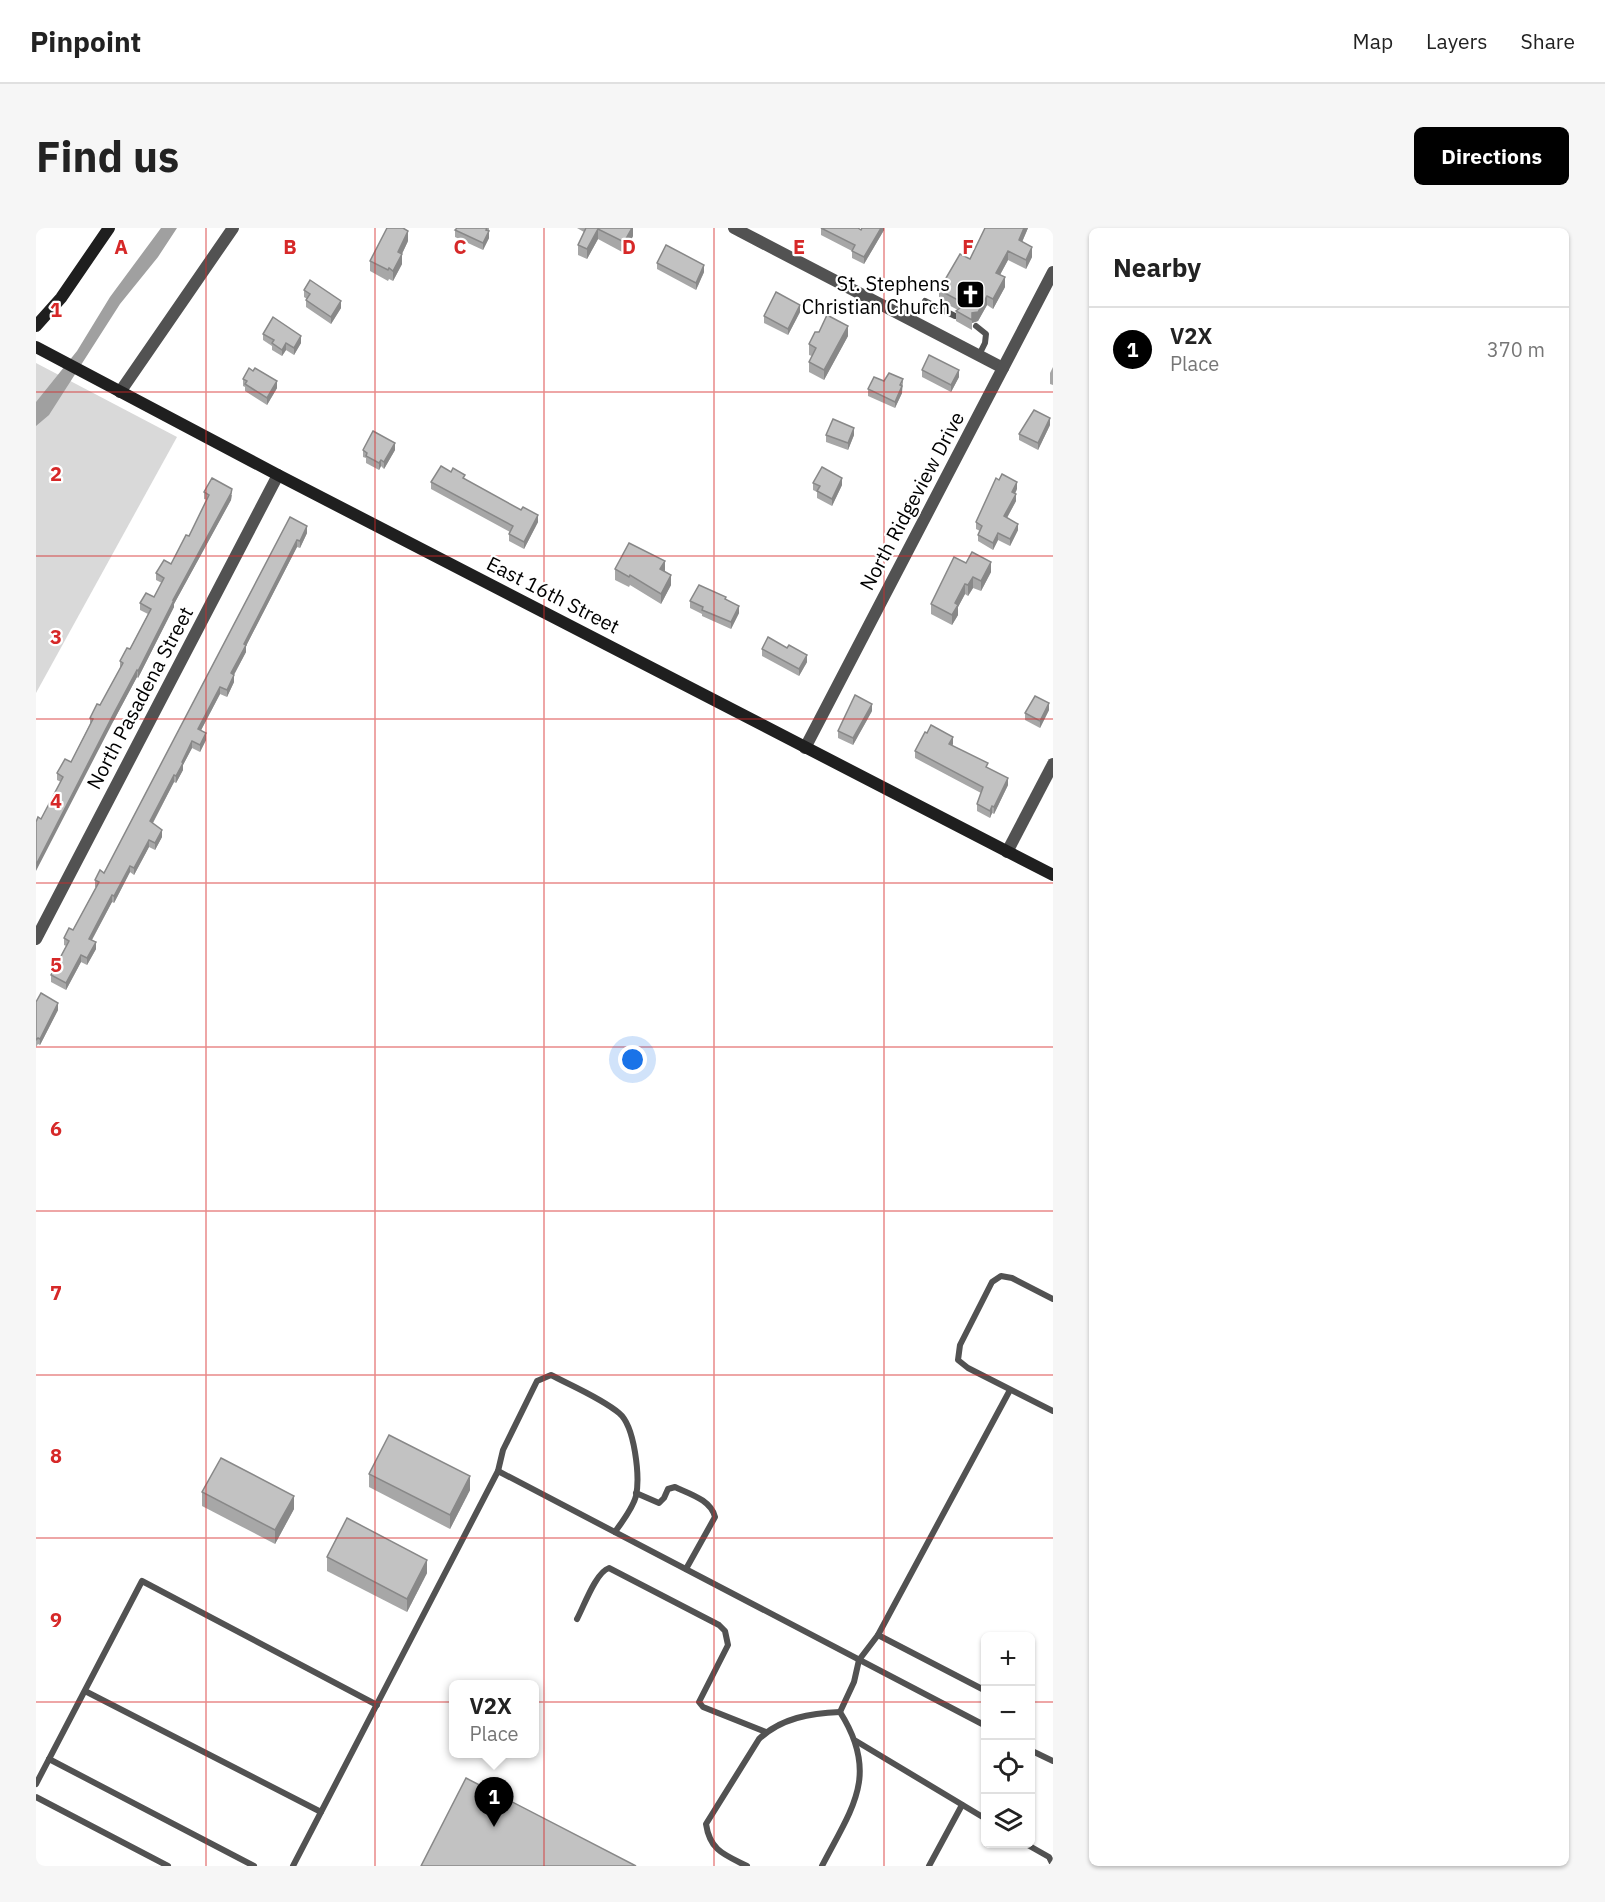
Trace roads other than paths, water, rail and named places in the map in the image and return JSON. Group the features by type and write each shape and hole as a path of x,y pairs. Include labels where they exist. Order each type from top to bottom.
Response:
{"street":[{"path":"36,326 61,298 109,228"},
{"path":"120,392 233,228"},
{"path":"734,228 1003,368"},
{"name":"North Ridgeview Drive","path":"805,748 1003,368 1048,295 1053,272"},
{"name":"East 16th Street","path":"36,347 278,475 1053,875"},
{"name":"North Pasadena Street","path":"36,939 278,475"},
{"path":"1007,852 1053,764"}],"lane":[{"path":"925,301 955,316"},
{"path":"976,326 986,334 985,343 979,355"},
{"path":"1053,1299 1012,1278 1001,1276 992,1282 960,1345 958,1360 968,1368 1053,1411"},
{"path":"293,1866 498,1471 503,1450 537,1381 551,1375 621,1414 628,1425 637,1461 636,1498 615,1532"},
{"path":"840,1712 854,1682 859,1660 878,1635 1010,1389"},
{"path":"498,1471 981,1723"},
{"path":"636,1493 659,1503 668,1489 675,1486 714,1509 715,1517 686,1569"},
{"path":"577,1619 598,1577 603,1570 609,1568 719,1625 724,1631 728,1645 699,1702 703,1707 766,1732"},
{"path":"36,1784 142,1581 377,1704"},
{"path":"878,1635 981,1688"},
{"path":"85,1691 321,1812"},
{"path":"747,1866 719,1852 708,1839 706,1824 759,1739 766,1732 795,1717 818,1712 840,1712"},
{"path":"822,1866 857,1798 861,1771 855,1741 840,1712"},
{"path":"855,1741 981,1816"},
{"path":"1035,1752 1053,1761"},
{"path":"49,1759 254,1866"},
{"path":"36,1797 168,1866"},
{"path":"929,1866 962,1805"},
{"path":"1033,1848 1049,1857 1053,1865"}],"place":[{"name":"St. Stephens Christian Church","path":"971,295"},
{"name":"V2X","path":"494,1827"}]}
